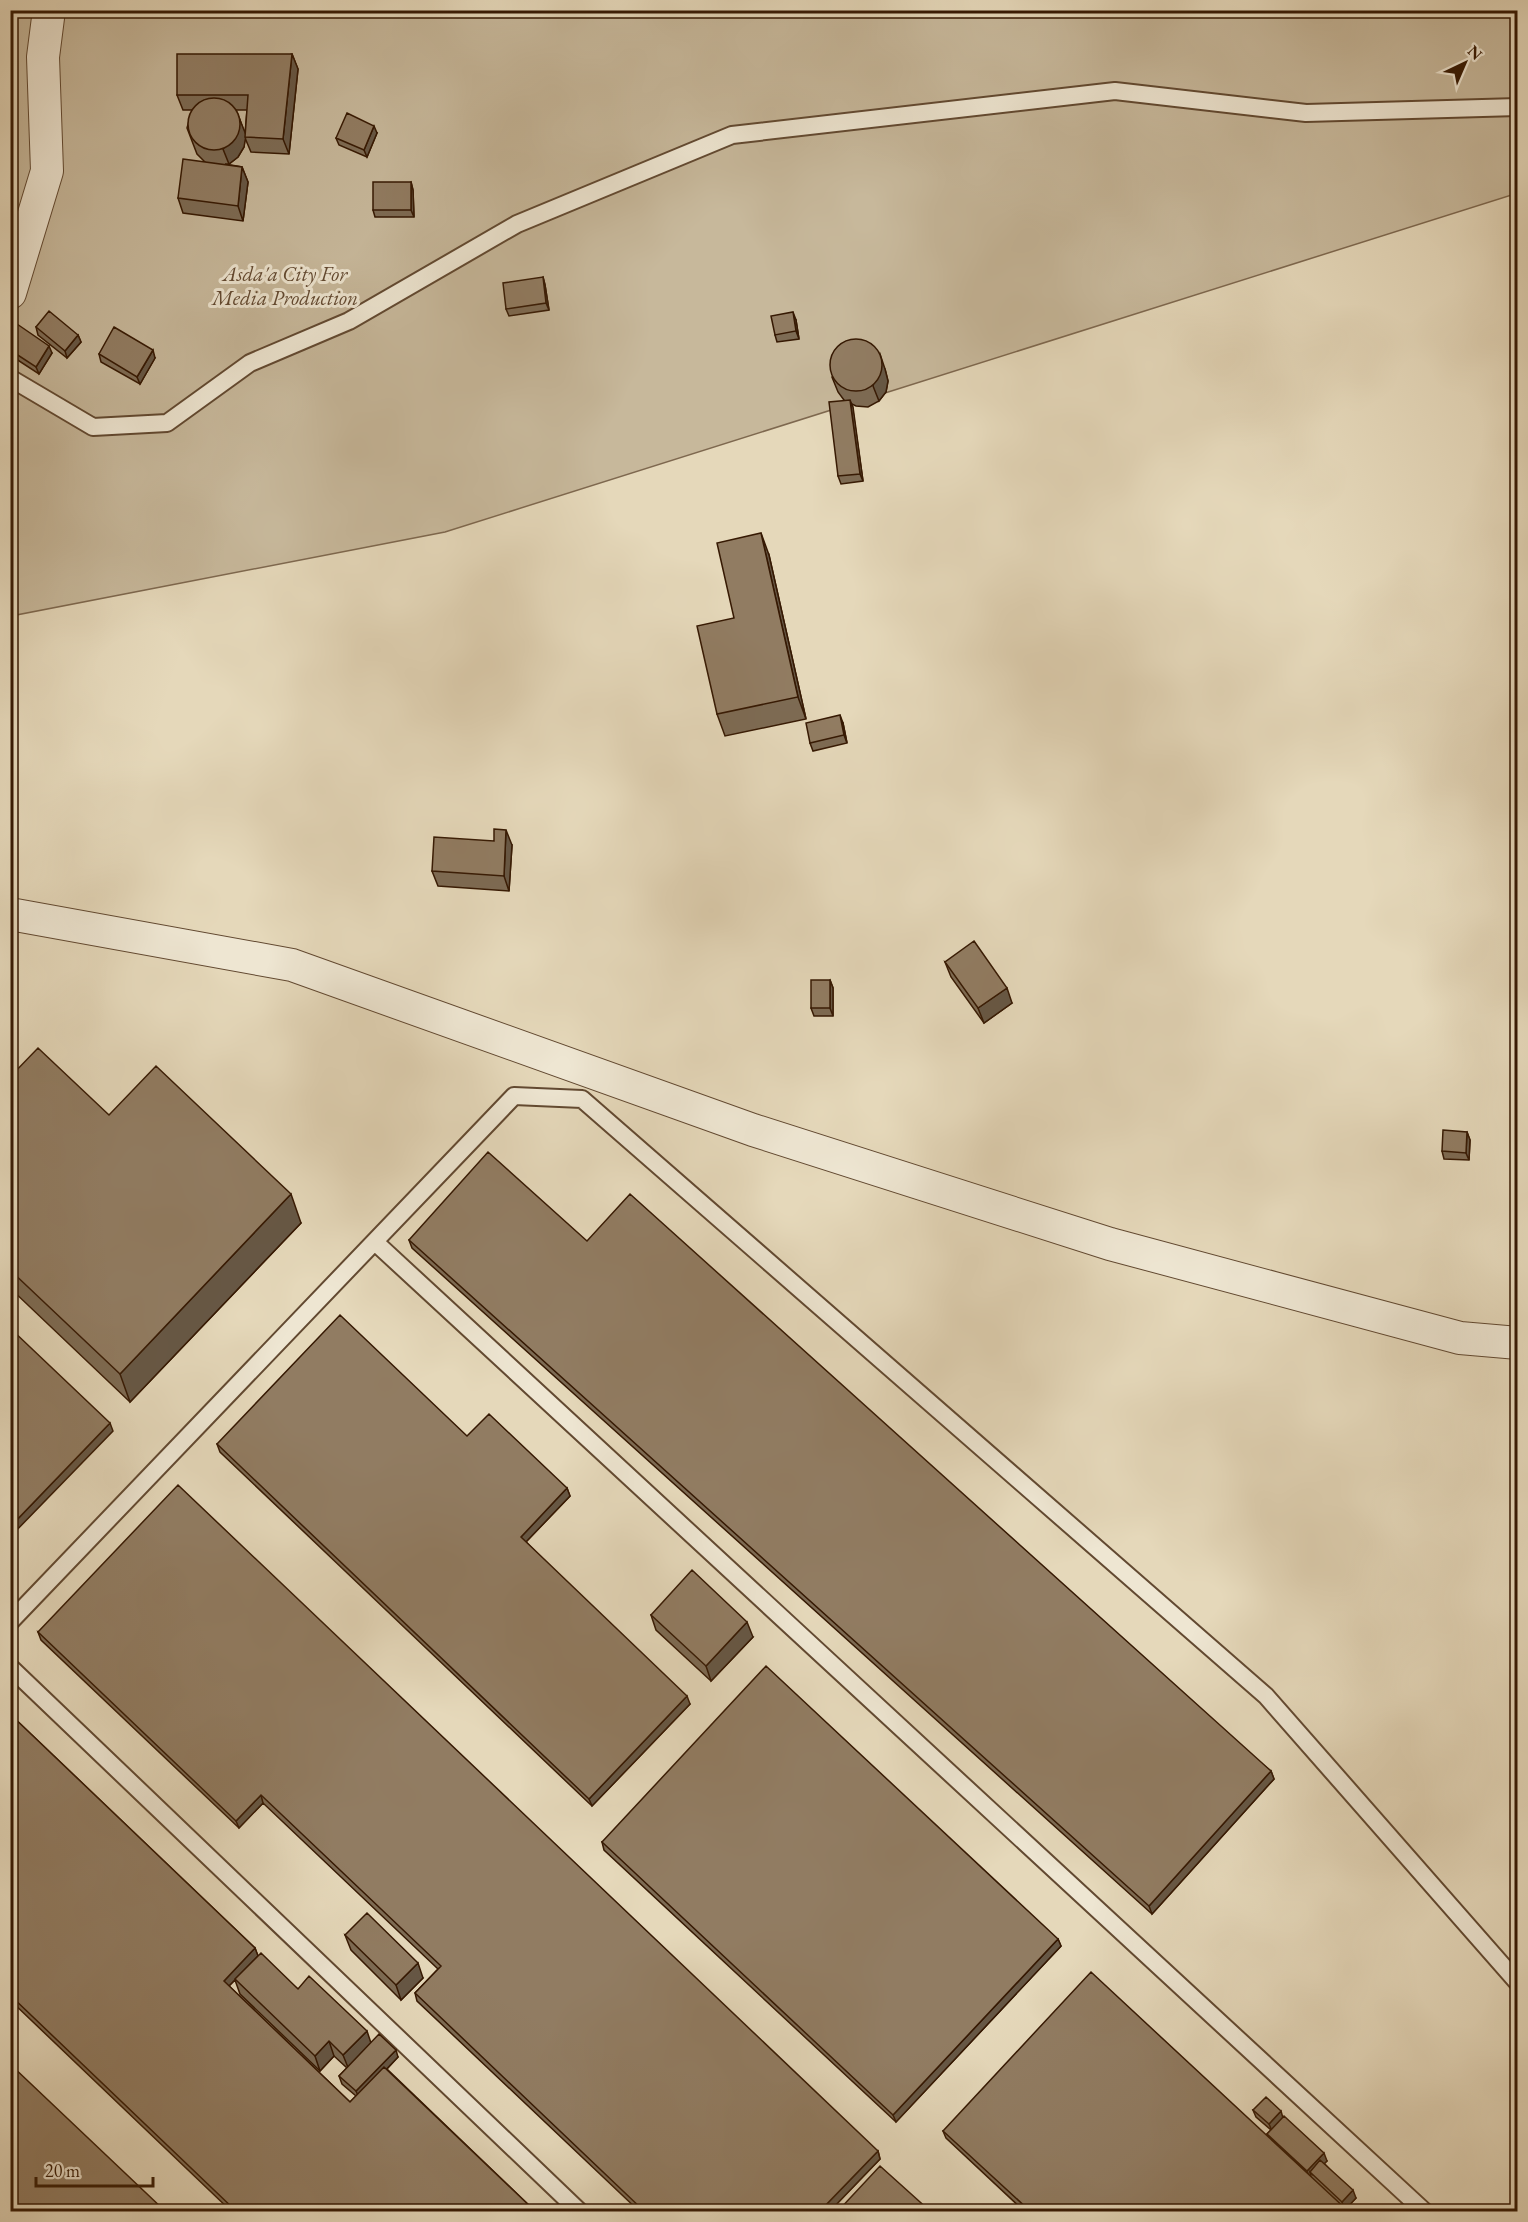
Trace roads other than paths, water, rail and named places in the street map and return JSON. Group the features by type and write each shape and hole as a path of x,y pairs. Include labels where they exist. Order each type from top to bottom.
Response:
{"street":[{"path":"10,293 47,171 43,57 49,10"},
{"path":"10,914 292,965 753,1130 1110,1244 1460,1338 1518,1343"}],"lane":[{"path":"10,378 93,427 167,423 250,363 349,321 517,224 732,135 1115,91 1306,113 1518,107"},
{"path":"10,1622 514,1096 582,1099 1266,1696 1518,1983"},
{"path":"375,1242 1425,2211"},
{"path":"10,1666 580,2211"}],"park label":[{"name":"Asda'a City For Media Production","path":"285,285"}]}
